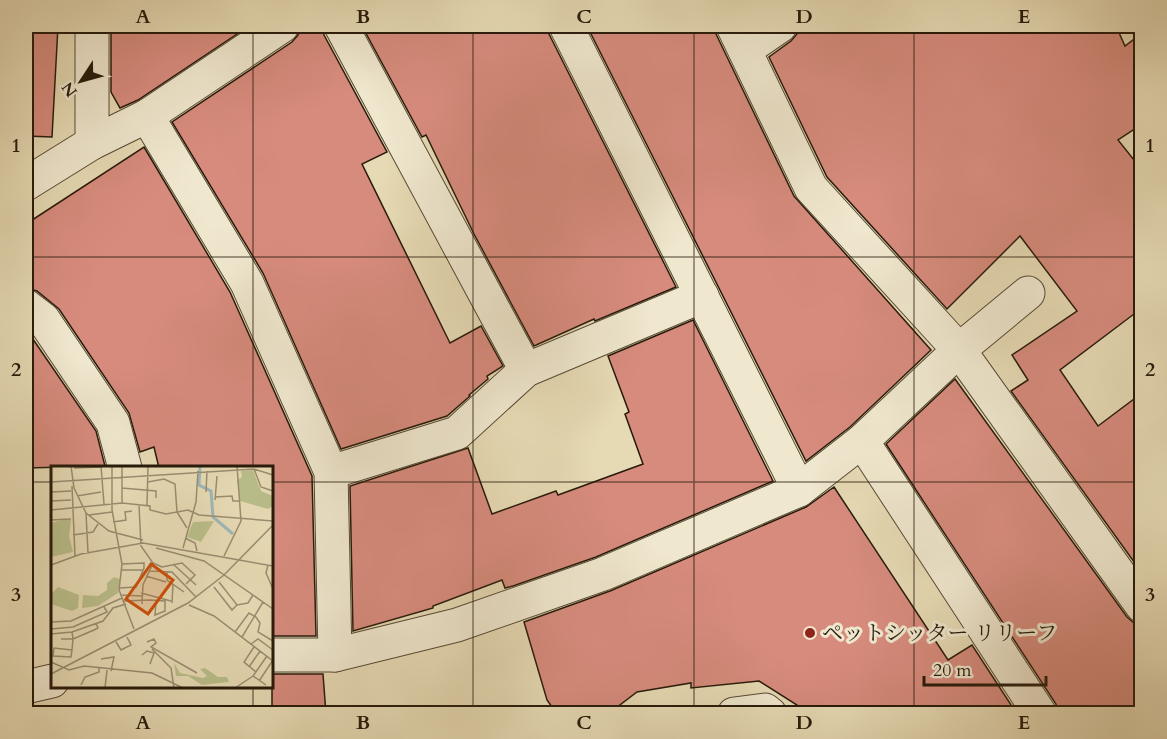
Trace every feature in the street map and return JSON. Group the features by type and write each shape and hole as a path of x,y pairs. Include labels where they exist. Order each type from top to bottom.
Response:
{"street":[{"path":"92,26 92,143"},
{"path":"26,184 92,143 147,116 282,26"},
{"path":"342,26 526,370"},
{"path":"566,26 799,490"},
{"path":"780,26 739,38 811,188 959,350 1142,606"},
{"path":"147,116 247,283 332,472 335,655"},
{"path":"273,655 335,655 457,625 592,578 799,490 862,441 959,350 1028,293"},
{"path":"332,472 457,433 526,370 702,296"},
{"path":"26,306 43,319 113,423 124,466"},
{"path":"862,441 1040,714"},
{"path":"26,687 51,681"},
{"path":"734,714 765,710 770,714"}],"building":[{"path":"26,26 58,26 52,137 26,136"},
{"path":"111,26 249,26 138,100 120,108 111,92"},
{"path":"301,26 322,26 324,35 387,152 362,164 450,343 481,326 503,366 487,376 488,379 447,416 341,449 263,273 172,122 292,42"},
{"path":"362,26 547,26 676,287 595,321 594,319 534,346 474,234 426,135 422,137"},
{"path":"587,26 714,26 794,196 931,350 850,427 806,461"},
{"path":"799,26 1116,26 1125,46 1142,33 1142,124 1118,140 1142,170 1142,308 1060,370 1098,426 1142,393 1142,573 1011,391 1028,380 1012,355 1077,311 1020,236 947,309 827,177 769,57 791,41 797,34"},
{"path":"144,147 230,292 312,476 316,636 273,636 273,466 159,466 154,447 140,452 129,413 59,309 37,291 26,288 26,224"},
{"path":"693,320 773,481 596,557 505,588 502,580 433,606 433,608 353,631 350,486 468,448 492,514 556,491 558,495 643,464 625,414 629,412 608,356"},
{"path":"26,329 96,431 105,466 26,468"},
{"path":"955,379 1127,617 1134,623 1142,624 1142,714 1059,714 1056,704 886,444"},
{"path":"834,487 948,660 972,645 1017,714 811,714 759,681 691,688 691,683 637,692 608,714 557,714 547,700 524,622 610,591 806,507"},
{"path":"273,674 323,674 326,714 272,714"}],"place":[{"name":"ペットシッター リリーフ","path":"810,633"}]}
